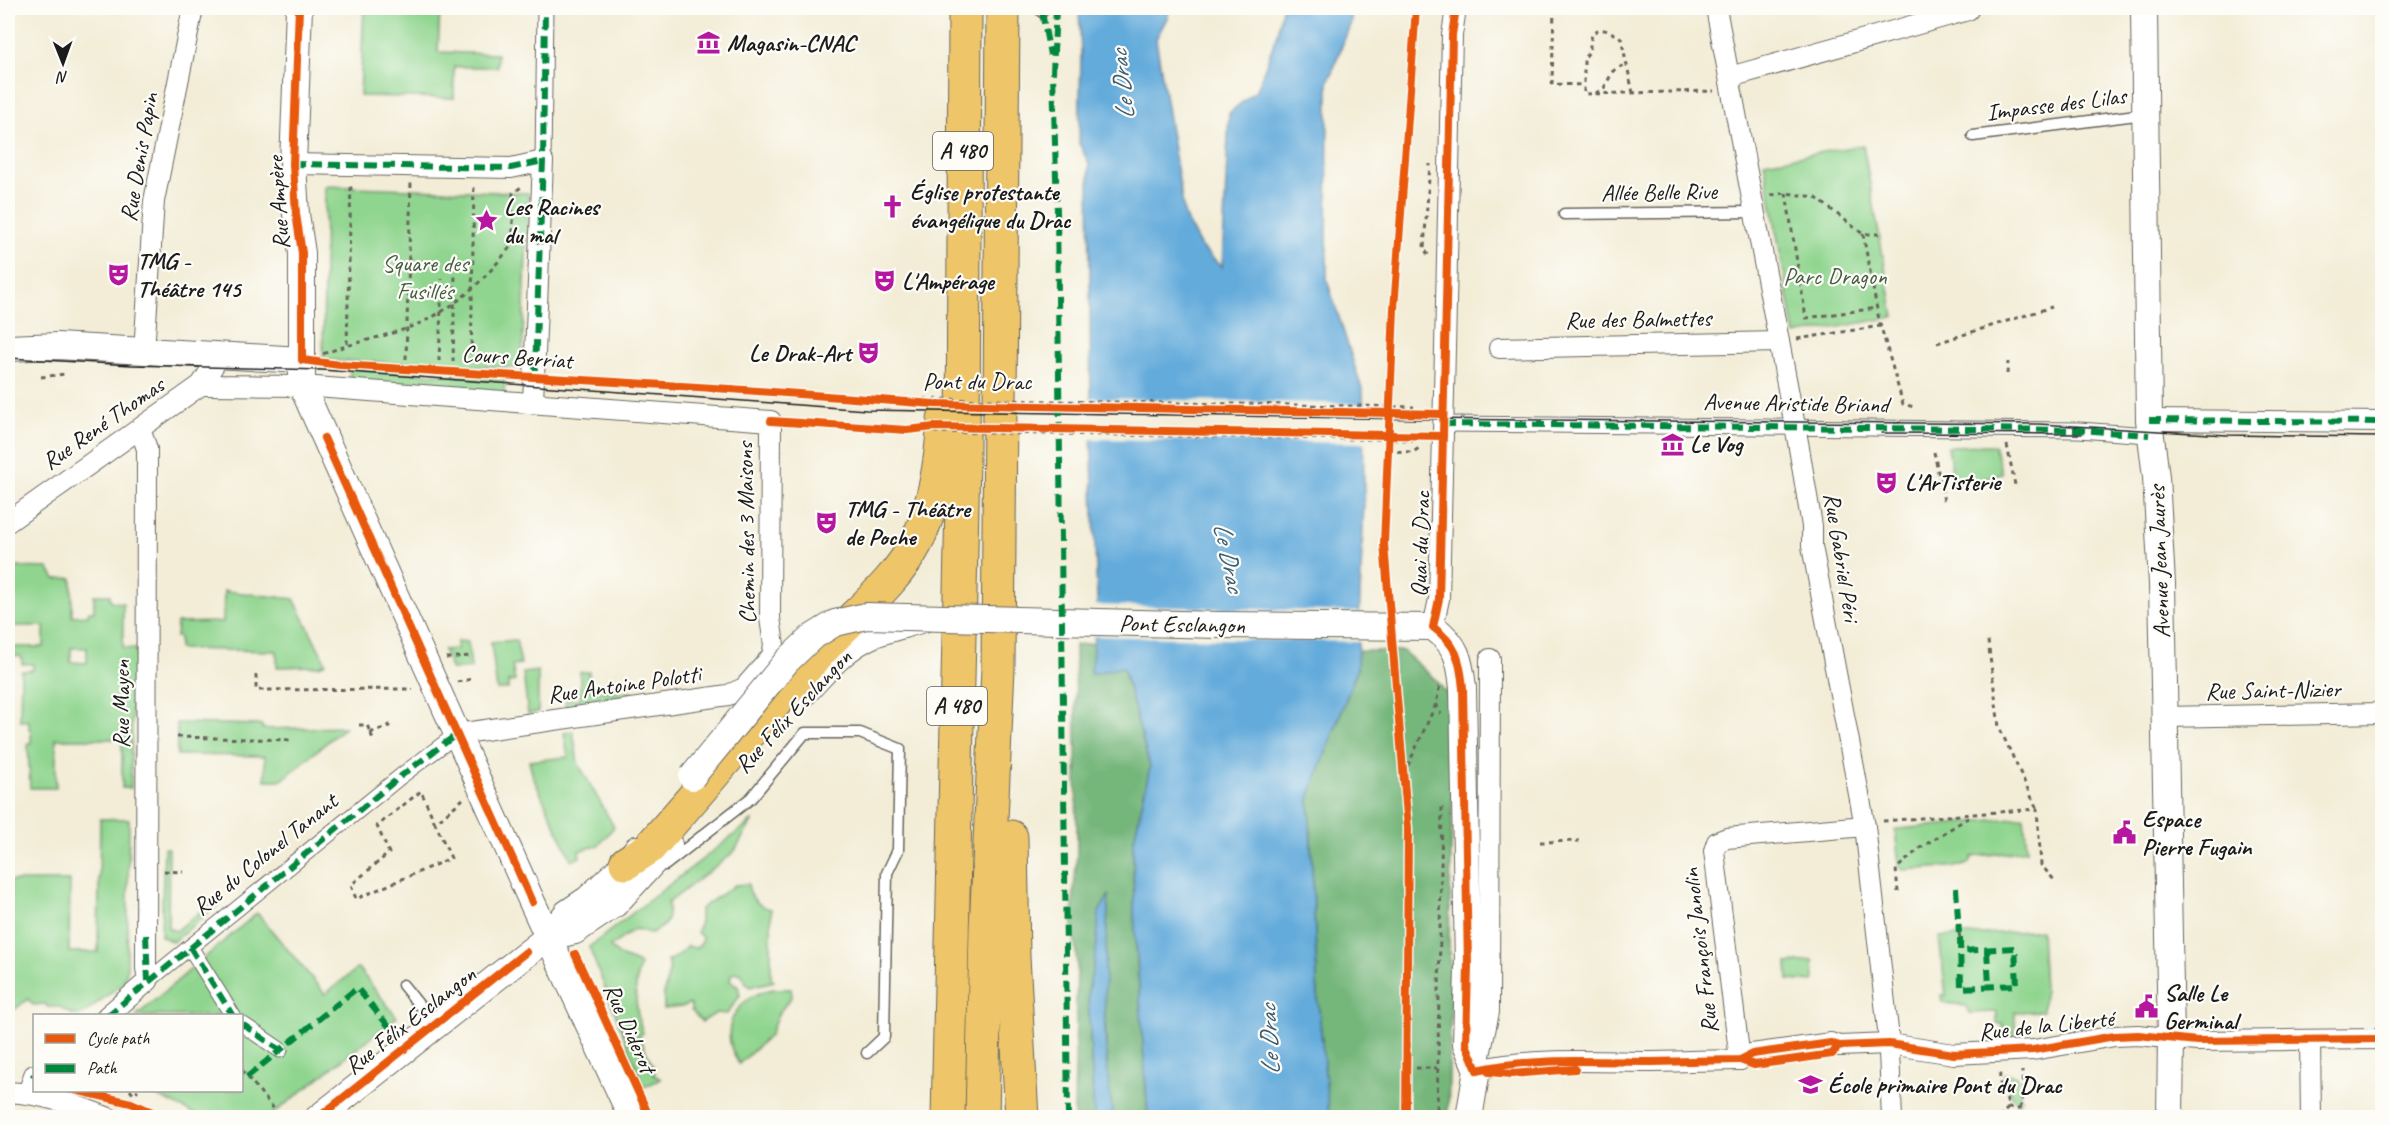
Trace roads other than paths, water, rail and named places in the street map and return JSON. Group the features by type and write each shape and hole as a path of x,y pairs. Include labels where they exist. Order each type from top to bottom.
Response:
{"highway":[{"name":"A 480","path":"948,1118 963,472 965,8"},
{"name":"A 480","path":"982,1118 986,929 998,668 1003,8"},
{"path":"626,863 649,848 829,642 900,567 914,545 927,519 939,477 947,356 962,294"},
{"path":"998,668 1009,746 1013,957 1022,1118"}],"street":[{"name":"Rue Denis Papin","path":"144,352 154,201 193,8"},
{"name":"Rue Ampère","path":"299,8 293,164 313,357 302,386"},
{"path":"293,164 511,168 543,161 545,8"},
{"name":"Quai du Drac","path":"1456,8 1452,35 1448,322 1438,599 1433,627 1448,639 1461,665 1467,943 1466,1044 1477,1070"},
{"name":"Rue Gabriel Péri","path":"1716,8 1796,428 1812,526 1812,546 1864,822 1889,1044 1892,1118"},
{"path":"1731,84 1968,10 1968,8"},
{"name":"Avenue Jean Jaurès","path":"2144,8 2149,428 2156,477 2162,584 2171,1037 2170,1118"},
{"name":"Cours Berriat","path":"533,402 543,161"},
{"name":"Rue des Balmettes","path":"1499,348 1779,342"},
{"path":"8,348 57,346 219,357 313,357"},
{"name":"Rue René Thomas","path":"8,522 201,385 219,357"},
{"name":"Cours Berriat","path":"201,385 302,386 771,421"},
{"path":"302,386 548,937 590,1022 632,1118"},
{"name":"Chemin des 3 Maisons","path":"771,421 770,618 774,645"},
{"name":"Avenue Aristide Briand","path":"1443,425 2079,430 2382,422"},
{"name":"Rue Mayen","path":"140,429 147,449 148,981"},
{"name":"Rue Félix Esclangon","path":"318,1118 548,937 567,913 588,899 626,863 692,777 787,661 812,638 834,622 866,616 932,617"},
{"name":"Rue Félix Esclangon","path":"548,937 575,931 617,902 837,658 873,635 932,617"},
{"name":"Pont Esclangon","path":"932,617 1433,627"},
{"name":"Rue Antoine Polotti","path":"457,734 728,695 744,688 772,656 774,645"},
{"path":"1469,1118 1489,1012 1490,659"},
{"name":"Rue Saint-Nizier","path":"2164,717 2382,713"},
{"name":"Rue du Colonel Tanant","path":"109,1014 401,776 457,734"},
{"name":"Rue François Janolin","path":"1740,1060 1714,851 1717,842 1727,838 1864,822"},
{"path":"190,947 232,1014"},
{"path":"243,1025 280,1050"},
{"name":"Rue de la Liberté","path":"1477,1070 1512,1074 1645,1062 1740,1060 1752,1054 1831,1043 1839,1047 1889,1044 1954,1054 2051,1048 2115,1036 2150,1035 2196,1041 2382,1039"},
{"path":"2310,1040 2311,1118"},
{"path":"8,1092 31,1084"},
{"path":"48,1092 109,1118"}],"lane":[{"name":"Impasse des Lilas","path":"1973,136 2144,114"},
{"name":"Allée Belle Rive","path":"1564,214 1753,205"},
{"path":"617,902 751,798 805,733 860,733 900,749 898,850 887,873 884,1037 867,1053"},
{"path":"403,985 436,1025"}],"water":[{"name":"Le Drac","path":"1079,8 1169,8 1168,16 1156,39 1185,217 1201,247 1222,267 1229,113 1257,90 1277,34 1282,8 1352,8 1351,22 1328,83 1327,280 1363,392 1364,501 1357,669 1309,798 1318,1000 1329,1117 1148,1117 1134,914 1133,844 1150,767 1123,667 1091,674 1097,600 1091,431 1089,164 1079,143 1081,55"},
{"path":"1109,895 1105,1034 1113,1117 1094,1117 1088,992 1096,952 1099,912"}],"tram line":[{"path":"8,358 131,365 322,370 866,410 1414,419 2039,424 2227,435 2382,437"},
{"path":"1881,433 2082,434"}],"place":[{"name":"Magasin-CNAC","path":"709,43"},
{"name":"Église protestante évangélique du Drac","path":"892,206"},
{"name":"Les Racines du mal","path":"486,221"},
{"name":"TMG - Théâtre 145","path":"119,275"},
{"name":"L'Ampérage","path":"884,281"},
{"name":"Le Drak-Art","path":"869,353"},
{"name":"Le Vog","path":"1672,444"},
{"name":"L'ArTisterie","path":"1887,482"},
{"name":"TMG - Théâtre de Poche","path":"827,523"},
{"name":"Espace Pierre Fugain","path":"2124,833"},
{"name":"Salle Le Germinal","path":"2146,1007"},
{"name":"École primaire Pont du Drac","path":"1810,1085"}],"park label":[{"name":"Parc Dragon","path":"1835,276"},
{"name":"Square des Fusillés","path":"425,277"}]}
